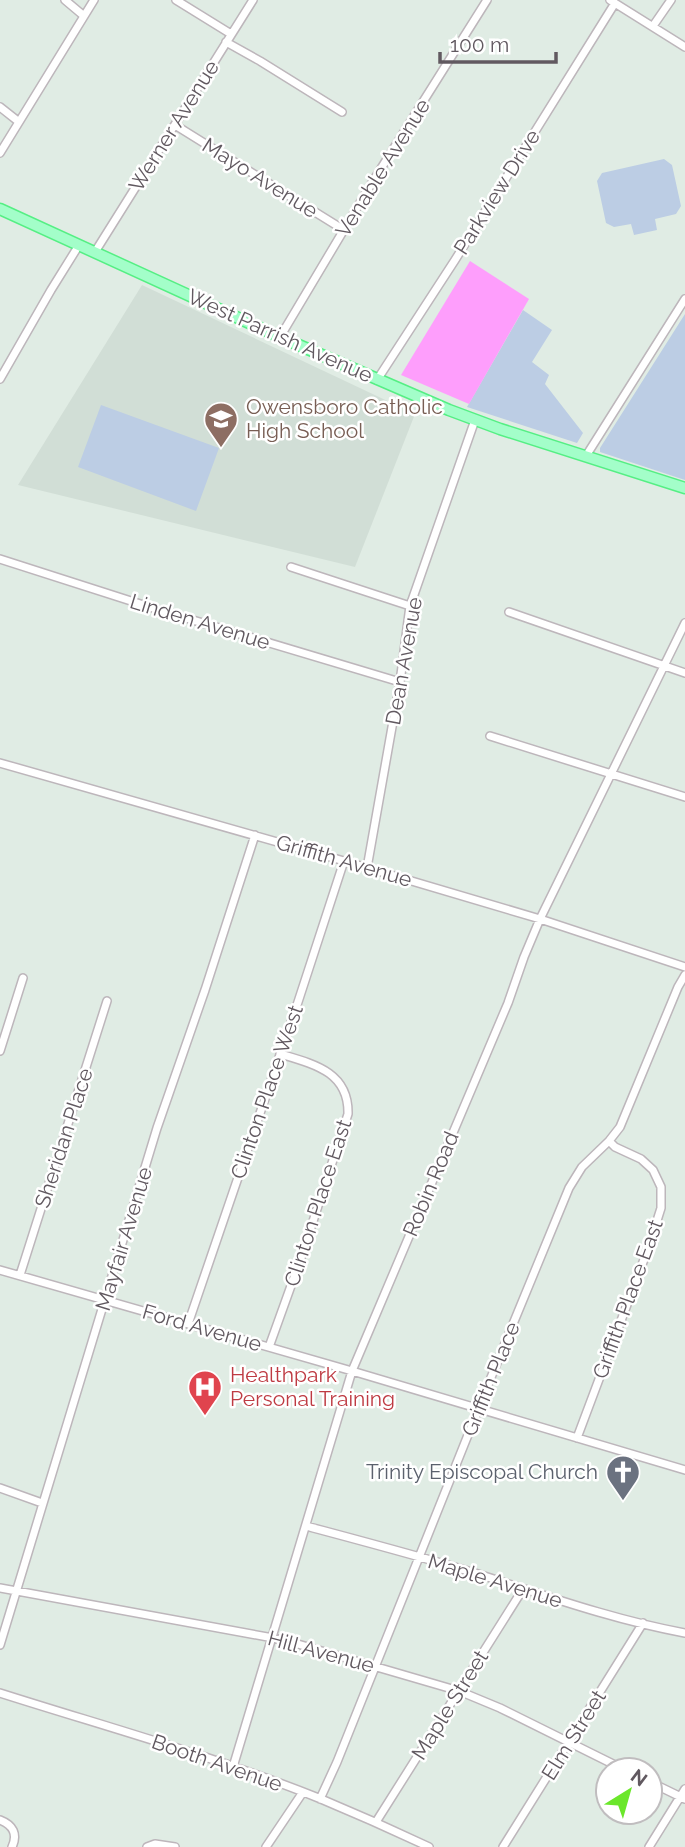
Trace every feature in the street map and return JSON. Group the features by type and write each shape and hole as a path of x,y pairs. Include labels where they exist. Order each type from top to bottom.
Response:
{"main road":[{"name":"West Parrish Avenue","path":"0,209 280,337 475,420 685,488"}],"street":[{"path":"65,0 84,16"},
{"path":"1,151 94,0"},
{"path":"176,0 231,34"},
{"name":"Werner Avenue","path":"95,252 253,0"},
{"name":"Venable Avenue","path":"280,337 487,0"},
{"path":"653,26 671,0"},
{"path":"612,2 685,47"},
{"name":"Parkview Drive","path":"377,380 455,260 612,2"},
{"path":"226,43 342,112"},
{"path":"0,107 19,122"},
{"name":"Mayo Avenue","path":"175,125 344,230"},
{"path":"1,376 79,245"},
{"path":"586,456 685,299"},
{"name":"Dean Avenue","path":"367,868 400,682 410,606 475,420"},
{"name":"Linden Avenue","path":"0,559 400,682"},
{"path":"290,567 410,606"},
{"path":"509,612 685,673"},
{"name":"Robin Road","path":"233,1767 352,1371 508,1003 540,919 685,623"},
{"path":"490,736 685,797"},
{"name":"Griffith Avenue","path":"0,763 540,919 685,967"},
{"name":"Mayfair Avenue","path":"0,1645 158,1128 255,835"},
{"name":"Clinton Place West","path":"188,1324 344,861"},
{"name":"Griffith Place","path":"320,1799 569,1188 582,1167 620,1127 685,975"},
{"path":"0,1051 23,978"},
{"name":"Sheridan Place","path":"20,1275 107,1001"},
{"name":"Clinton Place East","path":"269,1347 348,1114 347,1096 338,1080 322,1069 280,1054"},
{"name":"Griffith Place East","path":"577,1437 661,1208 661,1187 653,1170 641,1159 615,1147 609,1141"},
{"name":"Ford Avenue","path":"0,1270 685,1470"},
{"path":"0,1488 42,1503"},
{"name":"Maple Avenue","path":"306,1526 685,1633"},
{"name":"Hill Avenue","path":"0,1588 273,1638 459,1691 597,1756"},
{"name":"Maple Street","path":"376,1822 523,1589"},
{"name":"Elm Street","path":"503,1847 643,1623"},
{"name":"Booth Avenue","path":"0,1693 303,1792 429,1847"},
{"path":"664,1789 682,1798"},
{"path":"649,1847 682,1798 685,1789"},
{"path":"266,1847 303,1792"},
{"path":"0,1819 12,1827 15,1834 12,1847"},
{"path":"147,1847 165,1844 174,1847"}],"shaded area":[{"path":"664,159 672,165 681,206 676,214 655,219 657,230 634,235 631,224 614,227 606,223 597,181 602,173"},
{"path":"470,261 529,299 469,404 401,375"},
{"name":"Owensboro Catholic High School","path":"142,285 415,414 355,567 18,485"},
{"path":"523,310 552,330 532,362 549,375 545,384 583,433 577,443 467,407"},
{"path":"685,314 685,480 600,452 600,448"},
{"path":"101,405 219,448 196,511 78,467"}],"place":[{"name":"Owensboro Catholic High School","path":"221,449"},
{"name":"Healthpark Personal Training","path":"205,1417"},
{"name":"Trinity Episcopal Church","path":"623,1502"}]}
